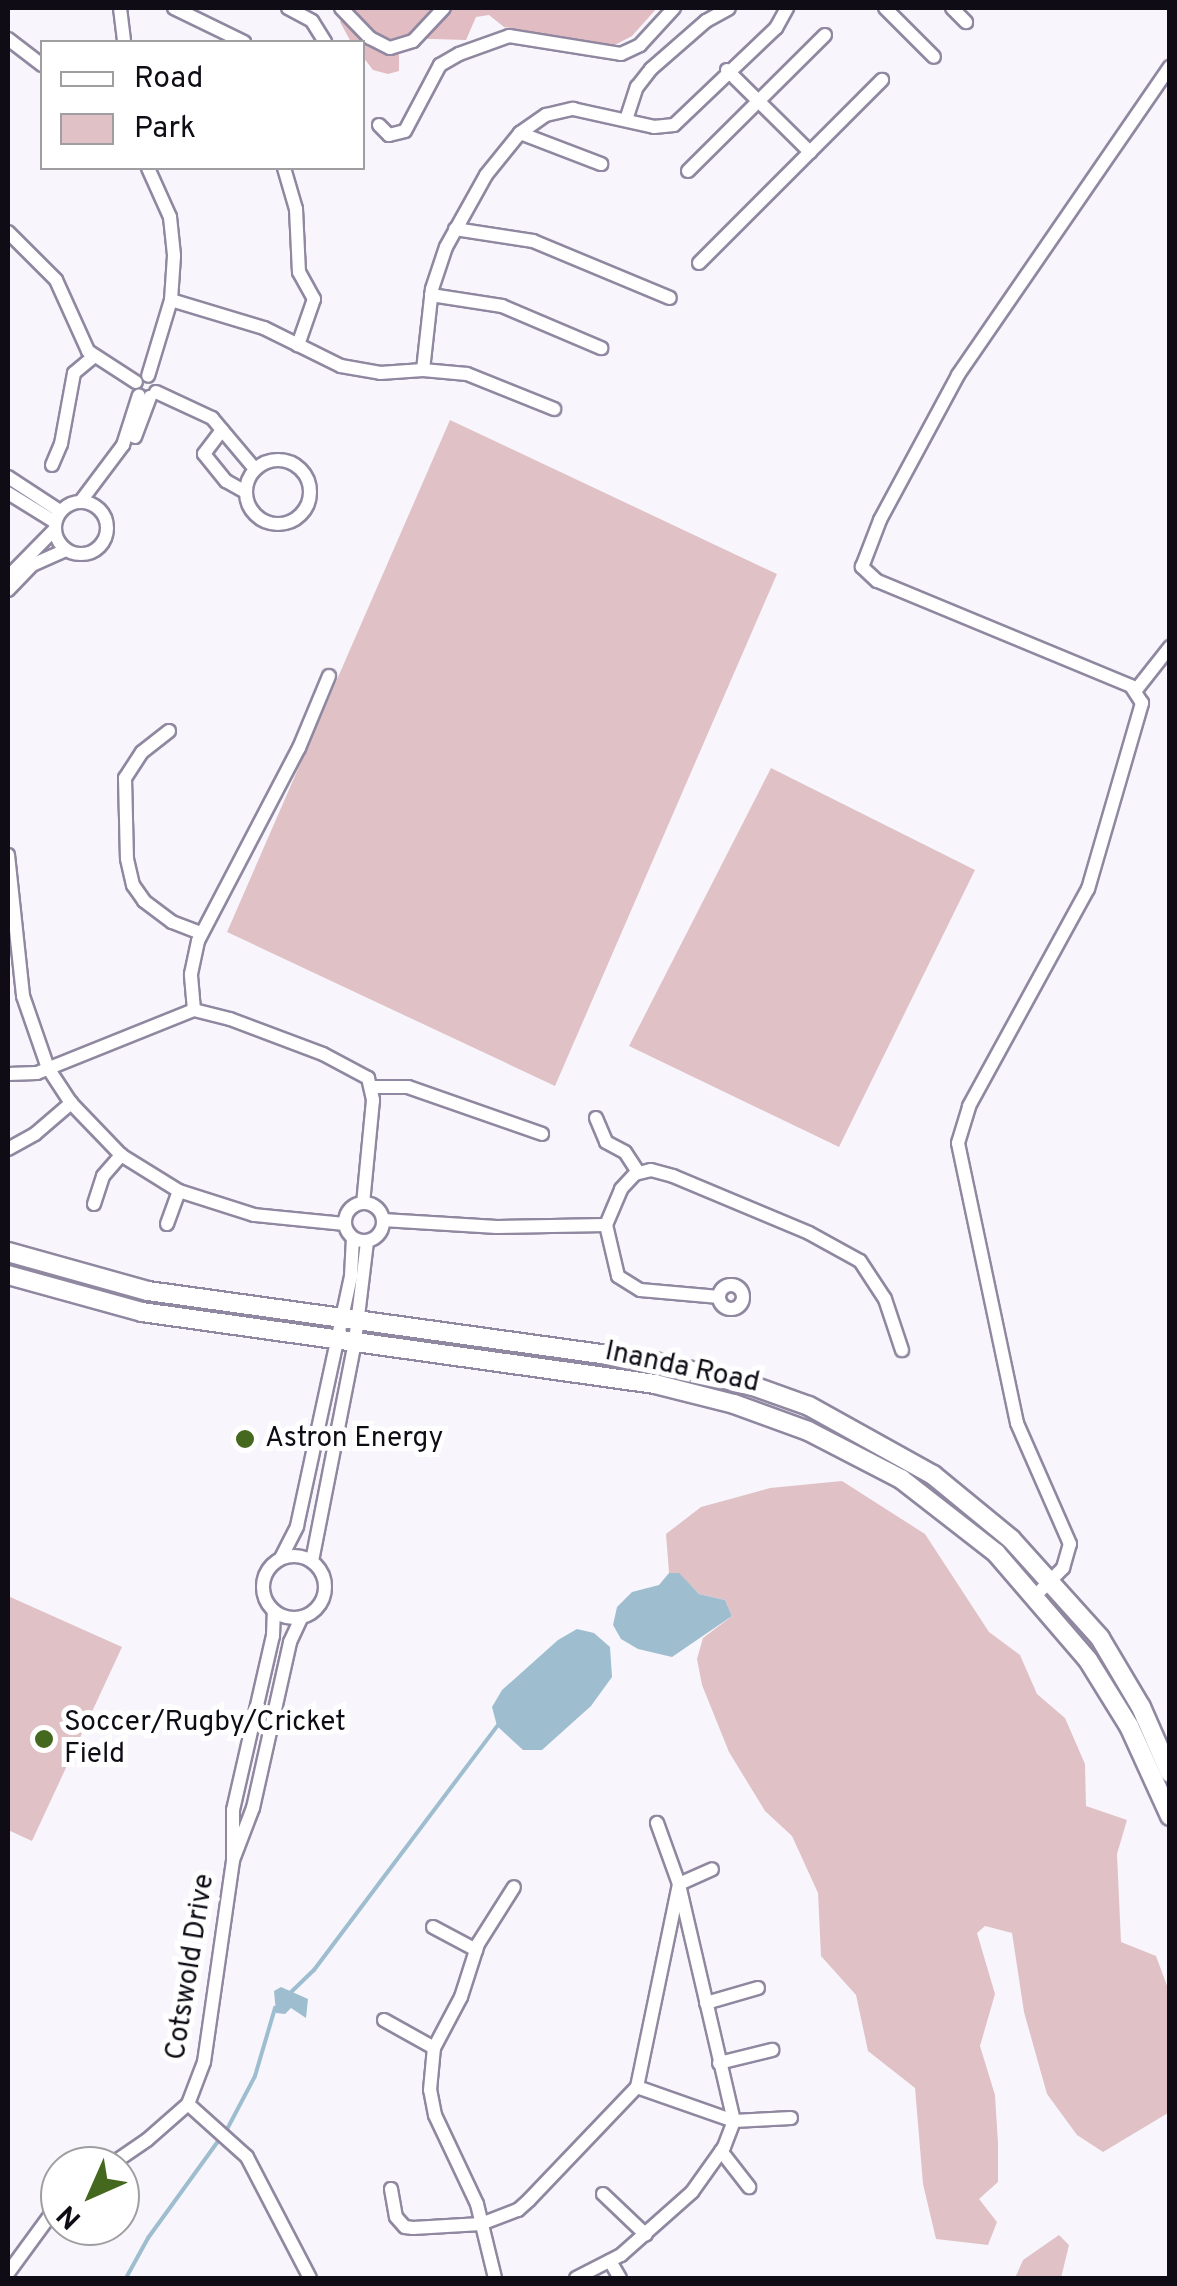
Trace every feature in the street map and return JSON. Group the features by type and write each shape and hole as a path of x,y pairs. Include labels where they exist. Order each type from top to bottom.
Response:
{"main road":[{"name":"Inanda Road","path":"8,1252 148,1291 651,1360 791,1400 867,1434 933,1475 987,1517 1052,1580 1123,1672 1170,1773"},
{"name":"Inanda Road","path":"8,1275 142,1312 656,1384 776,1418 841,1447 926,1496 996,1553 1069,1632 1129,1726 1170,1816"}],"street":[{"path":"120,8 124,40"},
{"path":"174,8 240,40"},
{"path":"288,8 312,21 325,40"},
{"path":"342,8 370,38 390,48 413,41 444,8"},
{"path":"379,125 389,135 405,131 440,65 459,54 509,36 606,55 622,54 640,45 674,8"},
{"path":"626,120 636,87 651,70 706,21 729,8"},
{"path":"422,370 431,295 454,229 495,162 520,132 546,115 573,109 654,127 674,125 781,22 787,8"},
{"path":"885,8 934,56"},
{"path":"952,8 966,22"},
{"path":"688,170 825,35"},
{"path":"8,39 40,63"},
{"path":"1036,1596 1067,1561 1070,1544 1017,1424 961,1175 958,1144 969,1106 1088,888 1142,703 1136,690 877,581 862,567 880,520 958,374 1170,68"},
{"path":"727,70 810,152"},
{"path":"699,263 882,80"},
{"path":"520,132 601,164"},
{"path":"98,507 132,444 171,300 174,235 160,189 149,170"},
{"path":"285,170 296,209 299,272 314,300 298,345"},
{"path":"454,229 533,240 670,298"},
{"path":"8,232 56,280 80,339 94,356 146,388 207,415 255,469"},
{"path":"431,295 502,306 601,348"},
{"path":"171,300 254,324 332,363 362,371 458,372 554,410"},
{"path":"52,466 61,444 74,372 94,356"},
{"path":"8,576 56,521 81,501 123,444 146,388"},
{"path":"222,430 204,454 226,481 246,492 254,513 270,524 289,523 309,502 310,483 291,462 272,460 255,469 246,492"},
{"path":"8,477 56,521 66,550"},
{"path":"8,493 56,521"},
{"path":"8,590 32,565 66,550 83,554 99,547 106,522 98,507 81,501"},
{"path":"1136,690 1170,647"},
{"path":"194,1010 191,974 201,933 299,748 329,676"},
{"path":"169,732 142,752 125,778 122,794 127,859 133,885 144,900 166,918 201,933"},
{"path":"8,855 14,977 48,1068 71,1103 120,1155 179,1191 254,1214 344,1224 360,1240"},
{"path":"8,1074 48,1068 194,1010 348,1065 368,1078 372,1087 363,1203"},
{"path":"372,1087 408,1087 542,1134"},
{"path":"8,1149 36,1134 71,1103"},
{"path":"596,1118 602,1136 625,1152 638,1172"},
{"path":"94,1204 103,1176 120,1155"},
{"path":"718,1297 670,1296 626,1284 616,1271 606,1225 621,1189 638,1172 651,1170 673,1176 809,1233 860,1261 885,1299 902,1350"},
{"path":"167,1224 179,1191"},
{"path":"344,1224 348,1211 363,1203 378,1209 383,1220 379,1234 360,1240"},
{"path":"383,1220 513,1227 606,1225"},
{"path":"312,1561 360,1240"},
{"path":"280,1558 297,1555 312,1561 324,1578 324,1598 301,1618 274,1611 267,1603 263,1583 266,1572 280,1558 297,1526 346,1340"},
{"name":"Cotswold Drive","path":"188,2104 207,2047 233,1860 234,1810 274,1611"},
{"name":"Cotswold Drive","path":"233,1860 251,1814 290,1642 301,1618"},
{"path":"249,1735 268,1740"},
{"path":"234,1810 251,1814"},
{"path":"576,2278 610,2261 646,2235 692,2192 722,2151 734,2121 692,1934 657,1822"},
{"path":"679,1884 712,1870"},
{"path":"391,2189 396,2217 404,2227 481,2224 518,2210 637,2087 679,1884"},
{"path":"494,2278 465,2174 435,2115 430,2090 434,2048 461,1997 476,1950 514,1887"},
{"path":"433,1927 476,1950"},
{"path":"668,1934 692,1934"},
{"path":"706,2004 758,1988"},
{"path":"384,2020 434,2048"},
{"path":"719,2063 772,2050"},
{"path":"637,2087 734,2121 791,2118"},
{"path":"134,2146 188,2104 247,2157 310,2278"},
{"path":"722,2151 749,2187"},
{"path":"603,2194 646,2235"},
{"path":"8,2273 40,2229"},
{"path":"610,2261 620,2278"}],"green space":[{"path":"450,420 777,574 555,1086 227,932"},
{"path":"771,768 975,870 839,1147 629,1046"},
{"path":"842,1481 925,1534 989,1632 1020,1655 1037,1694 1065,1718 1085,1764 1086,1806 1127,1820 1117,1854 1121,1942 1156,1956 1169,1991 1168,2113 1103,2152 1077,2135 1047,2094 1024,2012 1012,1933 985,1926 977,1933 995,1994 980,2046 995,2095 998,2143 998,2182 979,2199 997,2222 988,2245 936,2239 923,2184 915,2088 868,2051 856,1995 821,1956 818,1893 792,1836 765,1811 729,1752 702,1685 697,1659 703,1638 732,1616 725,1600 699,1594 679,1574 669,1573 666,1534 701,1507 770,1488"},
{"name":"Soccer/Rugby/Cricket Field","path":"8,1596 122,1647 32,1841 8,1830"},
{"path":"1059,2235 1069,2245 1061,2278 1015,2278 1023,2260"}],"shaded area":[{"path":"347,8 657,8 632,36 611,47 504,27 489,15 476,17 466,40 399,38 399,71 388,74 373,70 365,60 365,40 350,40 340,22"}],"water":[{"path":"669,1573 679,1573 699,1594 725,1600 732,1616 672,1657 638,1649 621,1639 613,1625 617,1607 632,1592 659,1585"},
{"path":"577,1629 594,1633 610,1647 612,1677 591,1706 542,1750 523,1750 497,1726 492,1707 502,1690 558,1640"},
{"path":"281,1987 308,1999 306,2018 291,2008 285,2014 276,2013 274,1991"}],"waterway":[{"path":"289,1994 314,1970 497,1726"},
{"path":"225,2133 255,2076 275,2008"},
{"path":"126,2278 148,2238 219,2140"}],"place":[{"name":"Astron Energy","path":"245,1439"},
{"name":"Soccer/Rugby/Cricket Field","path":"44,1739"}]}
